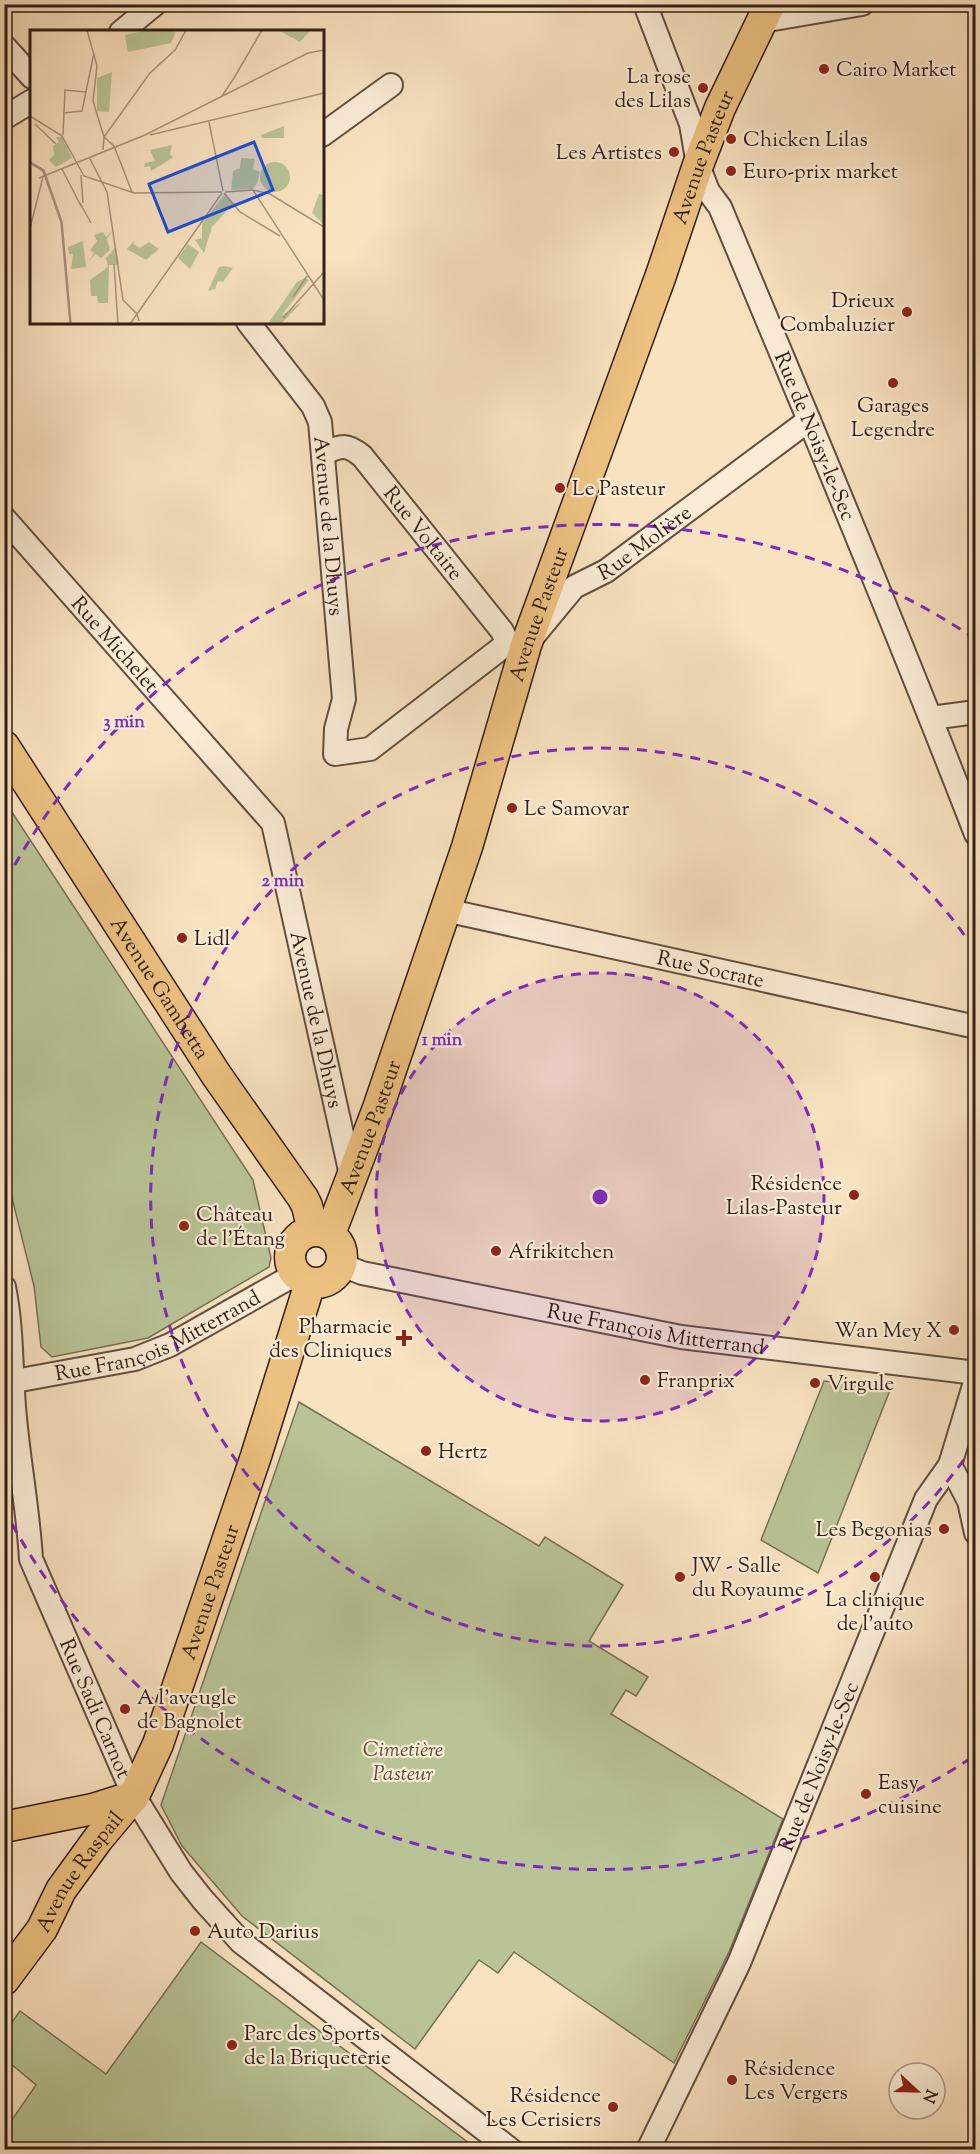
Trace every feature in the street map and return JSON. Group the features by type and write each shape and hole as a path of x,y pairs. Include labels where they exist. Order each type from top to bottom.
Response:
{"main road":[{"name":"Avenue Pasteur","path":"321,1232 352,1179 467,847 517,644 661,275 720,108 766,13"},
{"name":"Avenue Gambetta","path":"4,746 217,1076 303,1198 321,1232"},
{"path":"321,1232 340,1247 342,1264 333,1277 326,1282 303,1278 291,1267 290,1251 299,1237 321,1232"},
{"name":"Avenue Pasteur","path":"134,1796 158,1744 256,1456 303,1278"},
{"path":"4,1827 93,1809 134,1796"},
{"name":"Avenue Raspail","path":"4,1980 42,1929 61,1890 72,1874 134,1796"}],"street":[{"path":"123,30 155,4"},
{"name":"Rue de Noisy-le-Sec","path":"645,4 690,124 698,165 708,191 720,207 809,420 931,718 975,834"},
{"path":"766,13 862,4"},
{"path":"4,46 30,74"},
{"path":"324,134 391,85"},
{"path":"4,118 30,102"},
{"name":"Avenue de la Dhuys","path":"250,324 313,406 320,422 344,699 336,729 335,754"},
{"name":"Rue Molière","path":"335,754 370,749 517,644 574,587 606,571 809,420"},
{"name":"Rue Voltaire","path":"324,453 338,446 351,447 362,456 502,632 517,644"},
{"name":"Rue Michelet","path":"4,518 273,823"},
{"path":"931,718 975,712"},
{"name":"Avenue de la Dhuys","path":"273,823 352,1179"},
{"name":"Rue Socrate","path":"445,910 975,1027"},
{"name":"Rue François Mitterrand","path":"342,1264 362,1273 681,1337 975,1373"},
{"name":"Rue François Mitterrand","path":"9,1382 135,1359 170,1345 303,1278"},
{"name":"Rue Sadi Carnot","path":"4,1287 9,1382 29,1527 31,1559 134,1796 181,1872 241,1942 511,2150"},
{"name":"Rue de Noisy-le-Sec","path":"648,2150 739,1963 926,1499 950,1465 975,1379"},
{"path":"950,1465 969,1501 975,1522"}],"green space":[{"path":"4,800 253,1180 271,1258 269,1267 148,1338 52,1357 41,1347 34,1286 5,1170"},
{"path":"824,1381 890,1390 818,1573 761,1540"},
{"name":"Cimetière Pasteur","path":"299,1402 539,1546 545,1537 623,1585 589,1641 648,1677 636,1696 626,1690 611,1714 783,1819 729,1952 674,2063 514,1952 498,1973 479,1960 415,2049 242,1916 182,1846 161,1805"},
{"name":"Parc des Sports de la Briqueterie","path":"201,1942 477,2149 5,2149 5,2130 36,2085 5,2059 5,2032 20,2011 106,2074"}],"place":[{"name":"Cairo Market","path":"824,69"},
{"name":"La rose des Lilas","path":"703,88"},
{"name":"Chicken Lilas","path":"731,139"},
{"name":"Les Artistes","path":"674,152"},
{"name":"Euro-prix market","path":"731,171"},
{"name":"Drieux Combaluzier","path":"907,312"},
{"name":"Garages Legendre","path":"893,383"},
{"name":"Le Pasteur","path":"560,488"},
{"name":"Le Samovar","path":"512,808"},
{"name":"Lidl","path":"182,938"},
{"name":"Résidence Lilas-Pasteur","path":"854,1195"},
{"name":"Château de l'Étang","path":"184,1226"},
{"name":"Afrikitchen","path":"496,1251"},
{"name":"Wan Mey X","path":"954,1330"},
{"name":"Pharmacie des Cliniques","path":"404,1338"},
{"name":"Franprix","path":"645,1380"},
{"name":"Virgule","path":"815,1383"},
{"name":"Hertz","path":"426,1451"},
{"name":"Les Begonias","path":"944,1529"},
{"name":"JW - Salle du Royaume","path":"680,1577"},
{"name":"La clinique de l'auto","path":"875,1577"},
{"name":"A l'aveugle de Bagnolet","path":"125,1709"},
{"name":"Easy cuisine","path":"866,1794"},
{"name":"Auto Darius","path":"195,1931"},
{"name":"Parc des Sports de la Briqueterie","path":"232,2045"},
{"name":"Résidence Les Vergers","path":"732,2080"},
{"name":"Résidence Les Cerisiers","path":"613,2107"}]}
